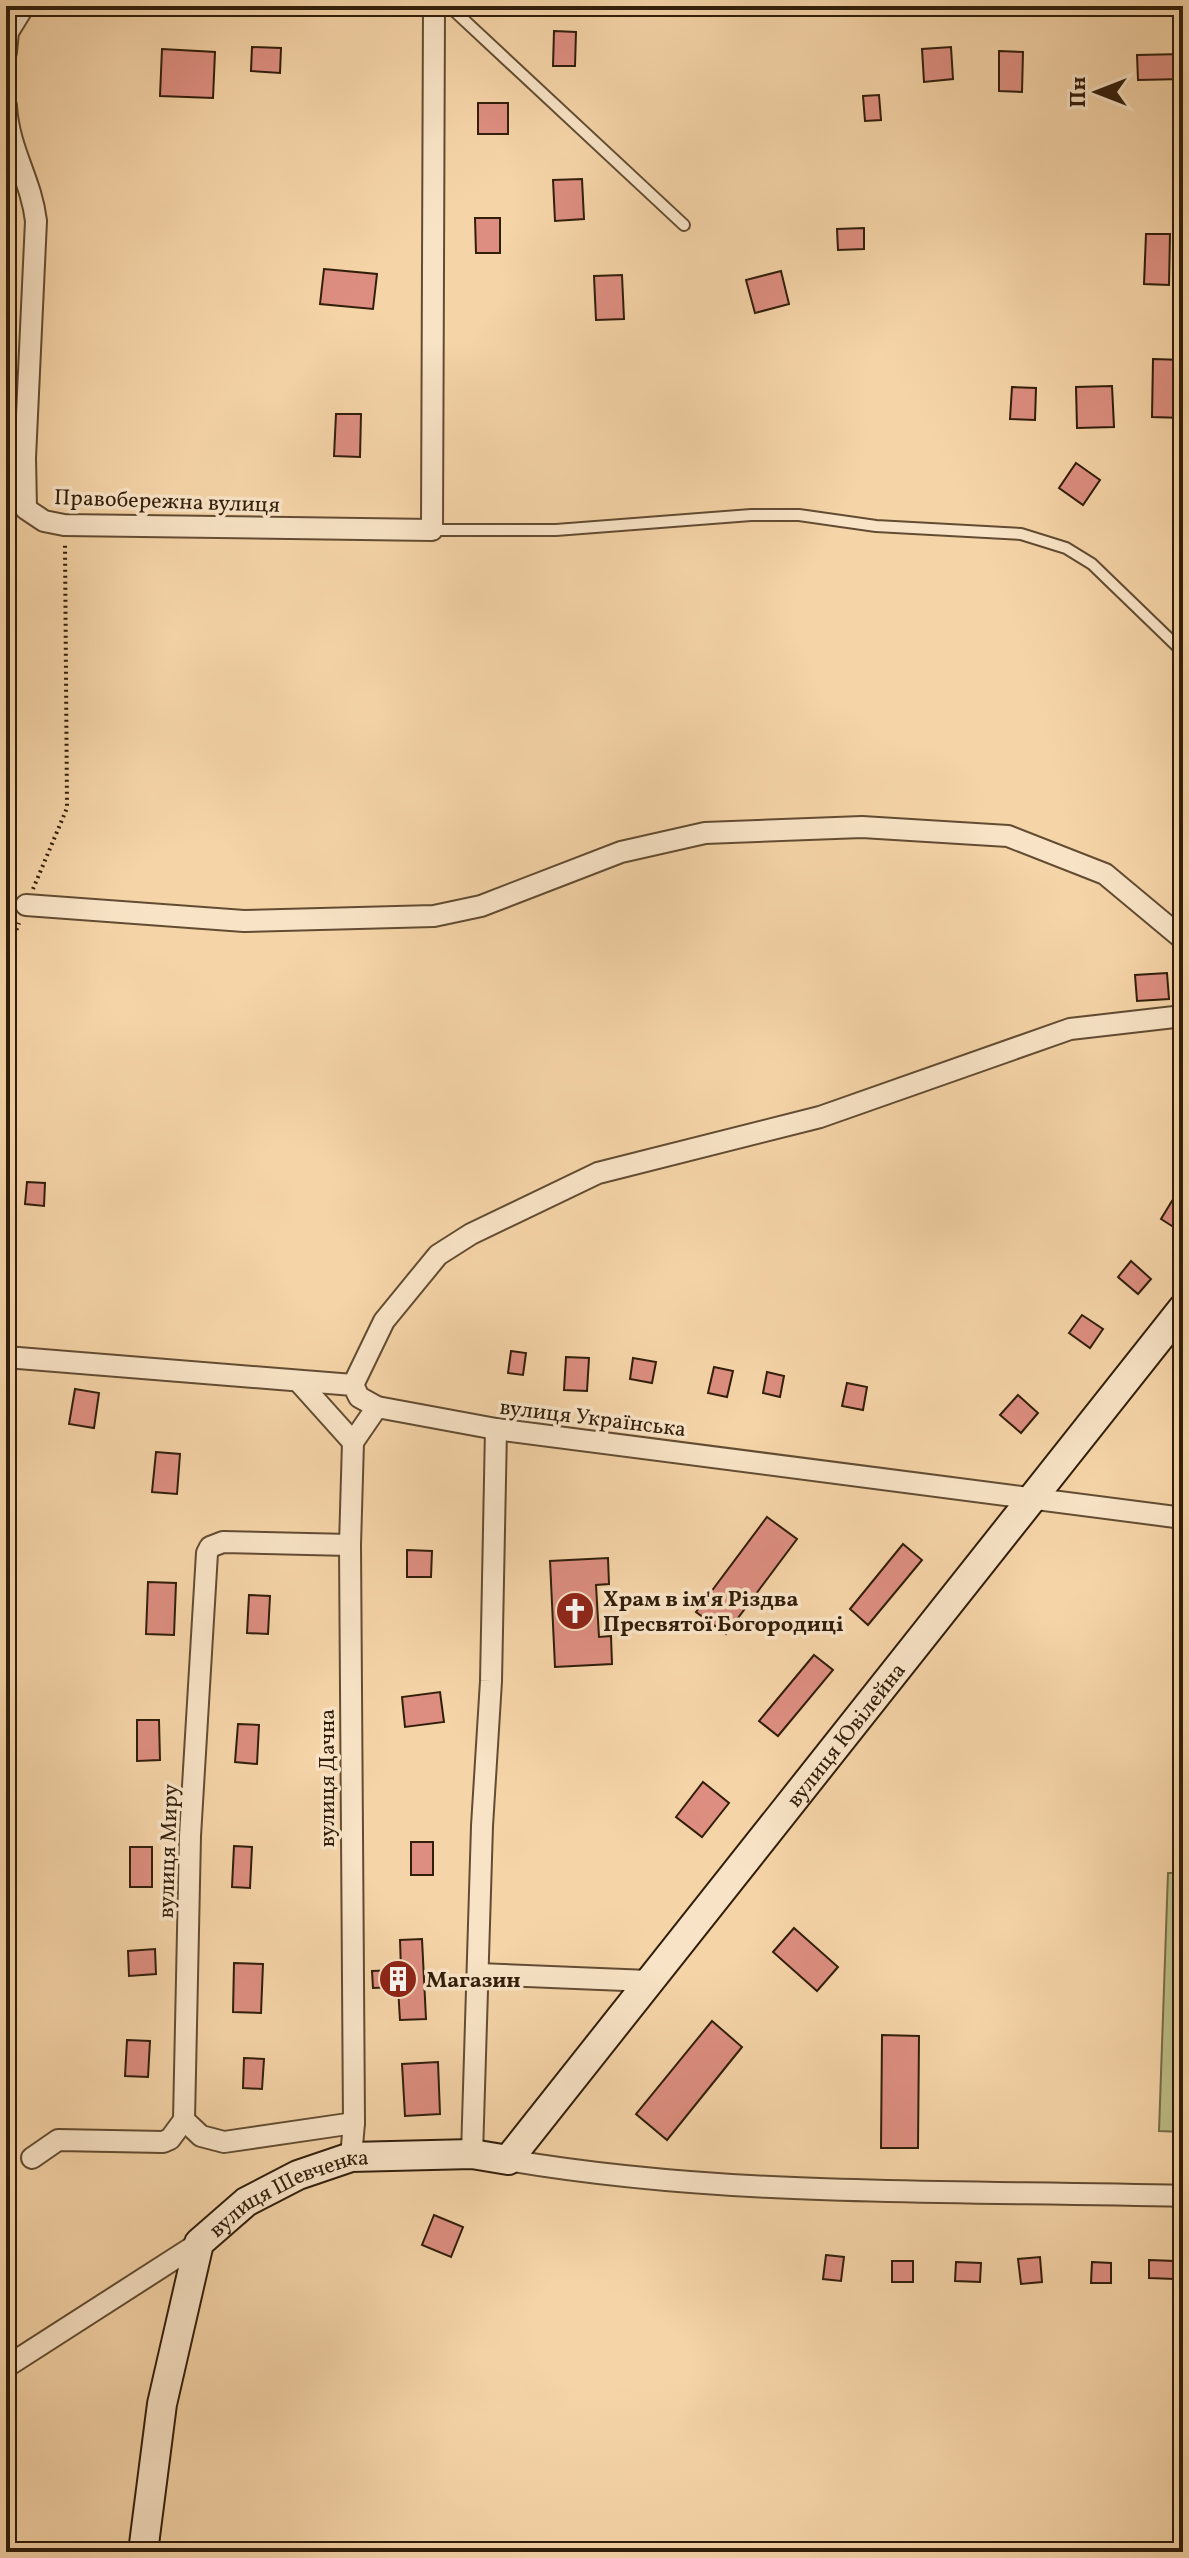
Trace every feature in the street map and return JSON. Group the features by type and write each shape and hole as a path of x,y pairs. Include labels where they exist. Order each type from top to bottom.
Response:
{"street":[{"path":"6,52 8,32 24,6"},
{"path":"432,530 434,6"},
{"name":"Правобережна вулиця","path":"6,106 13,154 28,185 36,221 25,458 26,509 44,521 64,525 432,530"},
{"path":"26,905 244,921 434,916 481,906 621,852 705,833 862,827 1008,836 1105,874 1183,939"},
{"path":"353,1385 384,1321 438,1255 471,1234 598,1173 820,1117 1070,1029 1183,1016"},
{"name":"вулиця Ювілейна","path":"508,2160 1183,1308"},
{"path":"6,1357 353,1385"},
{"path":"300,1383 353,1442 377,1407 359,1397 353,1385"},
{"name":"вулиця Українська","path":"377,1407 496,1429 1183,1518"},
{"path":"472,2154 491,1681 496,1429"},
{"name":"вулиця Дачна","path":"351,2157 354,2123 350,1545 353,1442"},
{"name":"вулиця Миру","path":"184,2120 190,1836 207,1553 210,1547 223,1542 350,1545"},
{"path":"478,1974 649,1981"},
{"path":"32,2158 58,2140 163,2142 184,2120 201,2136 224,2142 354,2123"},
{"name":"вулиця Шевченка","path":"143,2552 162,2404 199,2243 246,2202 298,2175 351,2157 472,2154 508,2160"},
{"path":"508,2160 592,2174 797,2190 1183,2196"},
{"path":"6,2367 199,2243"}],"lane":[{"path":"449,6 684,225"},
{"path":"432,530 556,530 783,515 929,531 1021,534 1066,548 1092,564 1183,652"}],"path":[{"path":"6,958 67,808 64,525"}],"shaded area":[{"path":"1168,1873 1183,1873 1183,2132 1159,2131"}],"building":[{"path":"554,31 576,32 575,66 553,66"},
{"path":"252,47 281,48 280,73 251,71"},
{"path":"951,47 953,79 924,82 922,49"},
{"path":"162,49 215,52 213,98 160,96"},
{"path":"999,51 1023,52 1022,92 999,91"},
{"path":"1183,54 1183,79 1138,80 1137,55"},
{"path":"879,95 881,120 865,121 863,96"},
{"path":"478,103 508,103 508,134 478,134"},
{"path":"582,179 584,219 555,221 553,180"},
{"path":"475,218 500,218 500,253 476,253"},
{"path":"864,228 864,249 838,250 837,229"},
{"path":"1146,234 1170,234 1169,285 1144,284"},
{"path":"324,269 377,274 373,309 320,304"},
{"path":"781,271 789,304 755,313 746,280"},
{"path":"622,275 624,319 596,320 594,276"},
{"path":"1153,359 1183,360 1183,418 1152,417"},
{"path":"1112,386 1114,427 1077,428 1076,387"},
{"path":"1012,387 1036,388 1035,420 1010,419"},
{"path":"336,414 361,414 360,457 334,456"},
{"path":"1076,463 1100,480 1083,505 1059,488"},
{"path":"1167,973 1169,999 1137,1001 1135,975"},
{"path":"27,1182 45,1183 44,1206 25,1204"},
{"path":"1172,1201 1183,1208 1183,1233 1161,1219"},
{"path":"1131,1261 1151,1279 1138,1294 1118,1277"},
{"path":"1082,1315 1103,1329 1090,1348 1069,1333"},
{"path":"511,1351 526,1353 523,1375 508,1373"},
{"path":"566,1357 589,1358 587,1391 564,1390"},
{"path":"633,1358 656,1362 652,1383 630,1379"},
{"path":"714,1367 733,1371 727,1397 708,1393"},
{"path":"767,1372 784,1376 780,1397 763,1393"},
{"path":"847,1383 867,1387 863,1410 842,1406"},
{"path":"75,1389 99,1393 94,1428 69,1424"},
{"path":"1018,1395 1038,1413 1021,1433 1000,1415"},
{"path":"156,1452 180,1454 177,1494 152,1492"},
{"path":"767,1517 797,1539 726,1634 696,1612"},
{"path":"903,1544 922,1560 868,1625 850,1609"},
{"path":"407,1550 432,1551 431,1577 407,1577"},
{"name":"Храм в ім'я Різдва Пресвятої Богородиці","path":"608,1558 609,1584 596,1585 599,1637 611,1636 612,1664 555,1667 550,1561"},
{"path":"148,1582 176,1583 174,1635 146,1634"},
{"path":"249,1595 270,1596 268,1634 247,1633"},
{"path":"814,1655 833,1670 778,1736 759,1721"},
{"path":"440,1692 444,1722 405,1727 402,1697"},
{"path":"137,1720 159,1720 160,1760 137,1761"},
{"path":"238,1724 259,1725 257,1764 235,1762"},
{"path":"703,1782 729,1803 702,1837 676,1817"},
{"path":"411,1842 433,1842 433,1875 411,1875"},
{"path":"234,1846 252,1847 250,1888 232,1887"},
{"path":"130,1847 152,1847 152,1887 130,1887"},
{"path":"794,1928 838,1967 817,1991 773,1952"},
{"name":"Магазин","path":"422,1939 426,2019 400,2020 398,1987 373,1988 372,1971 401,1970 400,1940"},
{"path":"155,1949 156,1974 129,1976 128,1951"},
{"path":"234,1963 263,1964 261,2013 233,2012"},
{"path":"712,2021 742,2047 667,2140 636,2114"},
{"path":"882,2035 919,2036 918,2148 881,2148"},
{"path":"127,2040 150,2041 148,2077 125,2076"},
{"path":"244,2058 264,2059 262,2089 243,2088"},
{"path":"438,2062 440,2114 405,2116 402,2064"},
{"path":"434,2215 463,2227 451,2257 422,2245"},
{"path":"826,2255 844,2257 841,2281 823,2279"},
{"path":"1040,2257 1042,2282 1021,2284 1018,2259"},
{"path":"1149,2260 1175,2261 1174,2279 1149,2278"},
{"path":"892,2261 913,2261 913,2282 892,2282"},
{"path":"956,2262 981,2263 980,2282 955,2281"},
{"path":"1092,2262 1111,2263 1111,2283 1091,2283"}],"place":[{"name":"Храм в ім'я Різдва Пресвятої Богородиці","path":"575,1611"},
{"name":"Магазин","path":"398,1979"}]}
